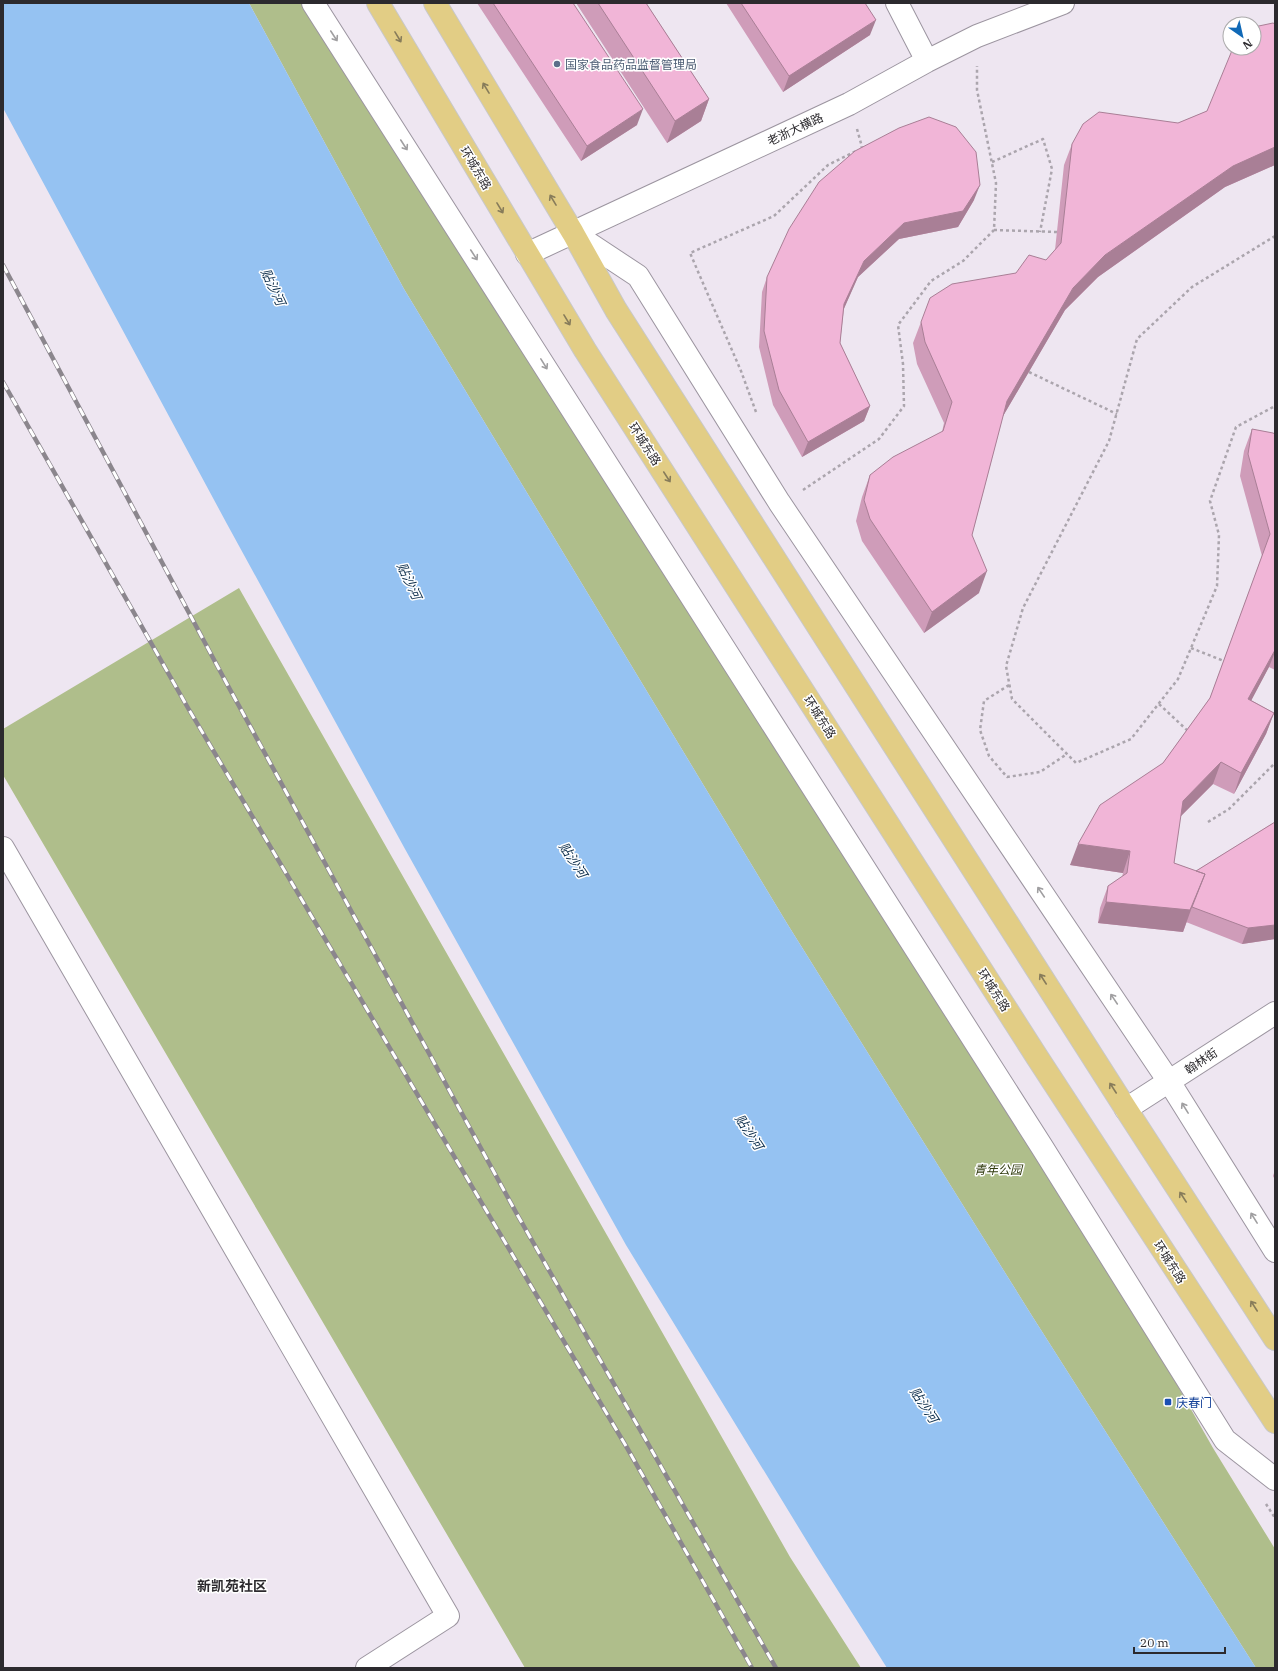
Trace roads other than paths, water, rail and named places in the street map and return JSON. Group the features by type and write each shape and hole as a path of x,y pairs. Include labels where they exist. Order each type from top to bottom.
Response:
{"main road":[{"name":"环城东路","path":"378,3 585,350 1032,1050 1275,1422"},
{"path":"435,3 573,233 616,310 1126,1109 1275,1339"}],"street":[{"path":"313,3 1042,1147 1225,1440 1275,1479"},
{"path":"897,3 927,61"},
{"name":"老浙大横路","path":"527,254 849,104 927,61 977,36 1062,3"},
{"path":"573,233 638,276 779,502 1170,1083 1275,1251"},
{"path":"3,848 448,1616 367,1668"},
{"name":"翰林街","path":"1126,1109 1170,1083 1275,1013"}],"water":[{"name":"贴沙河","path":"3,3 249,3 404,289 788,925 1034,1319 1256,1668 887,1668 816,1556 626,1245 405,849 227,524 3,108"}],"railway":[{"path":"3,265 227,684 518,1216 776,1668"},
{"path":"3,382 188,708 626,1446 752,1668"}],"place":[{"name":"国家食品药品监督管理局","path":"557,64"},
{"name":"庆春门","path":"1168,1402"}],"district":[{"name":"新凯苑社区","path":"232,1586"}],"park label":[{"name":"青年公园","path":"998,1169"}]}
